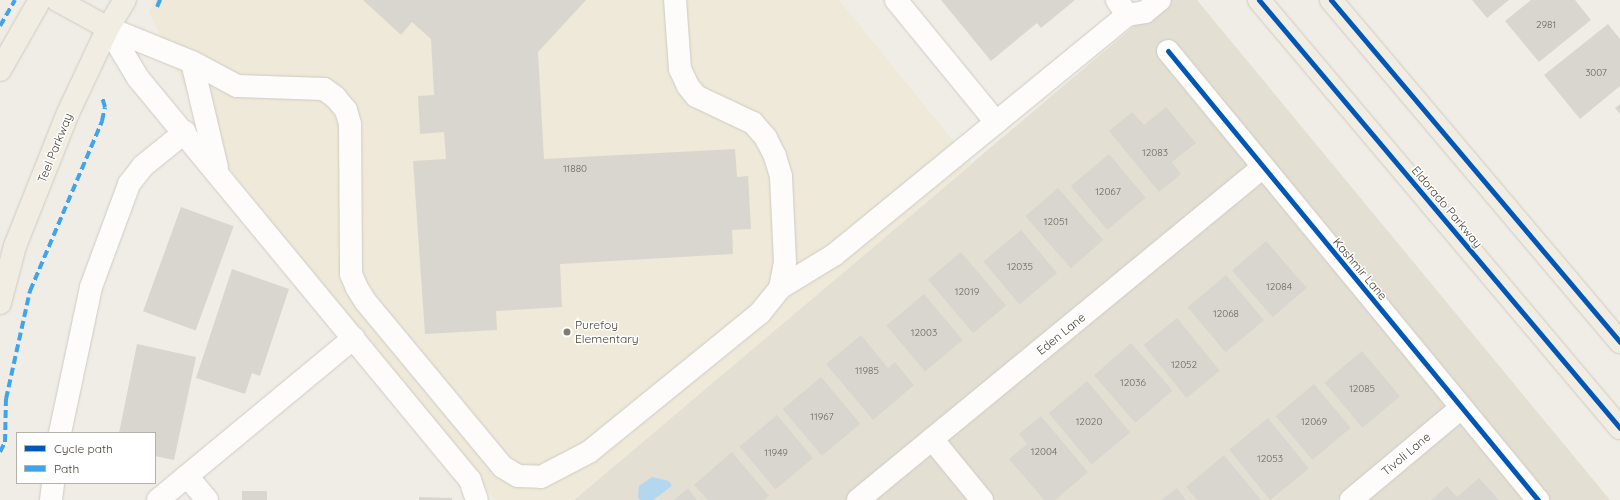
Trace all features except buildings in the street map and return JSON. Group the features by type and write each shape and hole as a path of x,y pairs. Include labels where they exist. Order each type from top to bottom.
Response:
{"main road":[{"path":"0,70 40,0"},
{"path":"58,0 108,28"},
{"name":"Teel Parkway","path":"0,303 15,246 68,113 108,28 125,0"},
{"name":"Eldorado Parkway","path":"1258,0 1620,428"},
{"path":"1331,0 1620,342"}],"street":[{"path":"675,0 680,69 688,86 696,96 752,123 766,138 775,156 781,176 785,262 780,288"},
{"path":"896,0 996,122"},
{"path":"108,28 192,62 237,86 324,89 335,97 346,110 350,124 351,274 357,288 490,454 503,467 518,476 541,477 589,452 760,313 780,288 834,255 996,122 1124,5 1145,12 1160,0"},
{"path":"108,28 138,78 185,132 470,480 477,500"},
{"name":"Kashmir Lane","path":"1168,51 1538,500"},
{"path":"192,62 219,175"},
{"path":"60,432 91,287 129,184 142,166 185,132"},
{"name":"Eden Lane","path":"858,500 1263,167"},
{"path":"158,500 354,338"},
{"name":"Tivoli Lane","path":"1351,500 1462,408"},
{"path":"932,439 982,500"},
{"path":"187,476 207,500"},
{"path":"51,500 53,484"}],"shaded area":[{"name":"Purefoy Elementary","path":"154,0 839,0 972,164 574,500 495,500 214,149 149,12"},
{"path":"1165,0 1197,0 1610,500 574,500"}],"water":[{"path":"652,477 669,481 672,486 653,500 640,500 638,497 639,486"}],"marked path":[{"path":"0,26 15,0"},
{"path":"157,7 160,0"},
{"path":"0,452 5,442 6,399 30,291 102,121 105,107 102,97"}],"cycle path":[{"path":"1259,0 1620,428"},
{"path":"1331,0 1620,342"},
{"path":"1168,51 1538,500"}],"place":[{"name":"Purefoy Elementary","path":"567,332"}]}
